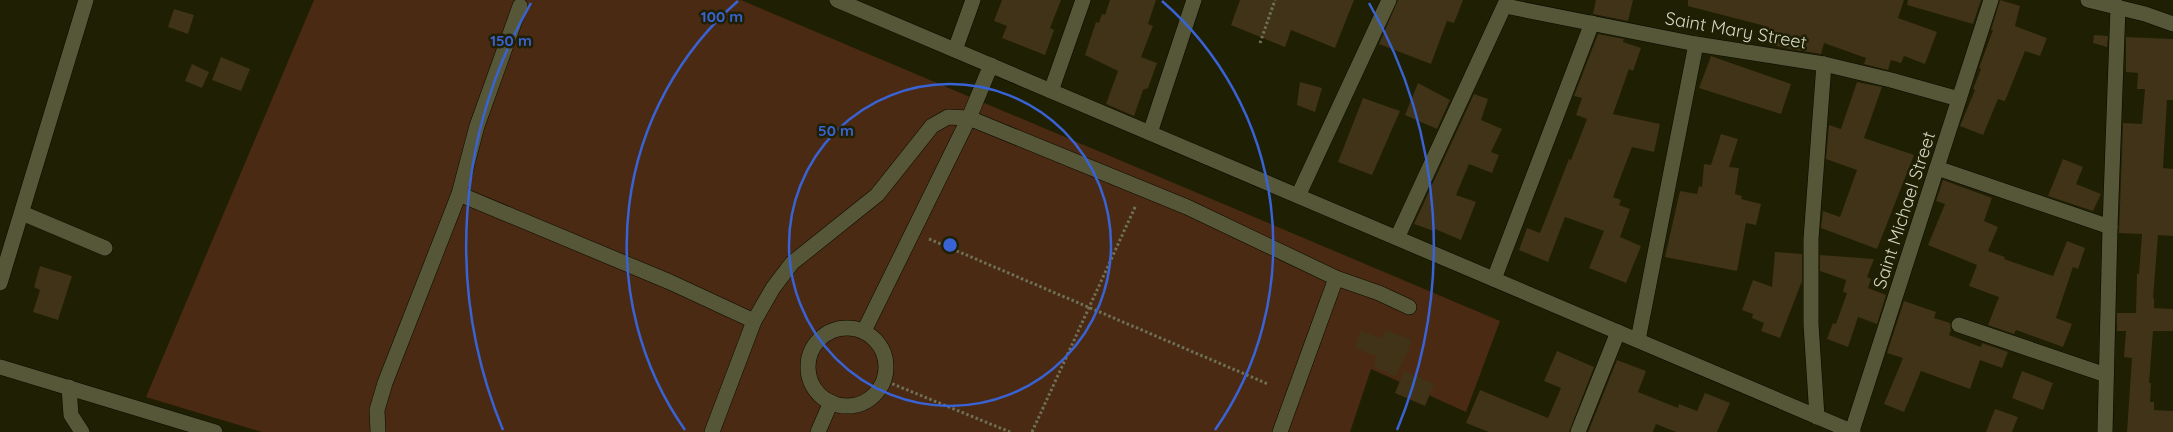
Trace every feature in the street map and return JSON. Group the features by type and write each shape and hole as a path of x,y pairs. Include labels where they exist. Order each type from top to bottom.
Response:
{"street":[{"path":"0,283 2,266 22,213 86,0"},
{"path":"837,0 871,7 955,50 1853,432"},
{"path":"955,50 973,0"},
{"path":"1051,91 1084,0"},
{"path":"1150,133 1194,0"},
{"path":"1298,196 1388,0"},
{"name":"Saint Michael Street","path":"1853,432 1991,0"},
{"path":"2088,0 2171,23 2173,7"},
{"path":"1396,238 1506,3"},
{"name":"Saint Mary Street","path":"1506,3 1592,24 1696,44 1824,64 1959,99"},
{"path":"378,432 376,410 385,383 460,194 477,126 520,6"},
{"path":"2105,432 2118,7"},
{"path":"1494,279 1592,24"},
{"path":"1638,340 1696,44"},
{"path":"1817,416 1811,324 1811,238 1824,64"},
{"path":"864,331 969,118 991,65"},
{"path":"712,432 754,320 773,288 792,263 877,194 932,126 948,117 969,118 1187,207 1336,278 1379,293 1409,307"},
{"path":"1937,168 2110,227"},
{"path":"460,194 670,282 754,320"},
{"path":"22,213 105,248"},
{"path":"1280,432 1336,278"},
{"path":"1959,325 2106,375"},
{"path":"845,327 864,331 877,340 885,356 886,374 883,380 879,390 866,402 848,406 831,402 818,392 810,377 809,360 816,343 829,332 845,327"},
{"path":"1578,432 1618,332"},
{"path":"0,367 215,432"},
{"path":"69,387 71,414 82,432"},
{"path":"818,432 831,402"}],"path":[{"path":"1260,43 1275,0"},
{"path":"1032,432 1143,189"},
{"path":"913,232 1091,306 1268,384"},
{"path":"883,380 1010,432"}],"shaded area":[{"path":"314,0 741,0 1500,321 1466,412 1371,369 1350,432 262,432 146,397"}],"building":[{"path":"1002,0 1061,0 1050,28 1054,30 1045,55 1002,38 1007,26 994,21"},
{"path":"1110,0 1156,0 1148,24 1153,26 1141,57 1157,63 1148,88 1143,90 1134,116 1106,104 1118,71 1085,55 1096,22 1099,23 1102,14 1105,15"},
{"path":"1240,0 1354,0 1335,48 1291,30 1285,47 1231,25"},
{"path":"1398,0 1463,0 1454,23 1447,21 1431,64 1379,44"},
{"path":"1596,0 1633,0 1628,21 1593,14"},
{"path":"1688,0 1904,0 1898,18 1937,32 1925,64 1904,56 1901,63 1891,60 1888,70 1864,64 1866,58 1824,43 1821,54 1784,48 1764,42 1769,27 1688,6"},
{"path":"1908,0 1981,0 1973,24 1907,5"},
{"path":"2000,0 2020,6 2015,26 2047,38 2040,56 2025,51 2005,101 1998,99 1983,135 1960,126 1975,90 1973,89 1993,30 1991,30"},
{"path":"174,9 194,15 188,34 168,27"},
{"path":"1598,34 1624,39 1623,42 1641,48 1633,71 1629,69 1613,114 1660,124 1654,152 1632,147 1613,197 1621,200 1619,205 1630,209 1620,237 1641,246 1626,283 1589,268 1604,231 1565,217 1548,262 1519,250 1527,228 1540,233 1587,119 1576,115 1582,98 1574,96"},
{"path":"2094,35 2108,36 2107,47 2093,43"},
{"path":"2126,37 2173,39 2173,100 2167,100 2163,168 2173,169 2173,236 2158,235 2153,298 2154,308 2173,309 2173,331 2153,331 2149,383 2151,383 2150,402 2154,402 2154,410 2173,411 2173,432 2127,432 2132,358 2124,357 2126,331 2117,331 2117,313 2136,313 2137,274 2139,274 2142,234 2119,233 2123,123 2142,124 2145,89 2137,89 2138,73 2126,72"},
{"path":"1711,56 1791,84 1781,114 1699,88"},
{"path":"221,57 250,69 241,91 212,80"},
{"path":"192,64 209,72 202,88 185,81"},
{"path":"1300,82 1322,88 1315,112 1297,105"},
{"path":"1857,82 1882,87 1864,138 1914,155 1877,249 1821,228 1823,211 1840,217 1857,170 1826,159 1829,125 1841,129"},
{"path":"1418,83 1450,100 1437,129 1405,115"},
{"path":"1474,94 1488,99 1481,120 1502,129 1491,152 1499,155 1492,173 1469,164 1456,195 1476,202 1461,240 1435,229 1434,231 1414,224"},
{"path":"1363,98 1400,111 1372,175 1338,162"},
{"path":"1721,134 1738,139 1729,167 1739,168 1735,194 1742,196 1741,199 1761,204 1756,225 1746,223 1737,271 1665,257 1680,191 1697,194 1699,186 1702,187 1704,164 1711,165"},
{"path":"2063,159 2083,167 2076,184 2101,194 2093,211 2048,196"},
{"path":"1943,180 1992,198 1984,221 1998,227 1988,251 2005,257 2004,259 2053,276 2067,241 2085,248 2078,269 2073,267 2056,318 2072,324 2063,347 2016,330 2014,334 1988,325 1999,297 1969,286 1977,265 1928,245 1945,204 1936,201"},
{"path":"1775,252 1802,254 1802,281 1780,338 1761,331 1764,323 1752,318 1753,314 1742,310 1753,280 1772,287"},
{"path":"1820,255 1874,259 1867,277 1871,279 1868,288 1886,295 1877,324 1858,317 1848,347 1827,339 1833,323 1836,324 1847,293 1843,292 1846,280 1820,271"},
{"path":"40,266 72,276 58,320 33,312 40,290 34,287"},
{"path":"1904,301 1936,312 1934,318 1950,323 1951,330 1949,335 1981,347 1982,343 2008,352 2002,368 1980,360 1970,389 1921,371 1904,412 1884,404 1903,358 1887,353"},
{"path":"1385,330 1412,340 1396,377 1374,367 1376,356 1355,348 1360,331 1382,338"},
{"path":"1557,351 1594,367 1569,432 1489,432 1466,423 1480,390 1548,418 1561,388 1544,381"},
{"path":"1617,360 1646,371 1638,392 1678,408 1679,404 1697,411 1705,393 1730,403 1717,432 1676,432 1656,424 1653,432 1588,432"},
{"path":"1404,371 1434,384 1425,406 1395,393"},
{"path":"2022,371 2053,383 2043,410 2012,398"},
{"path":"1995,409 2018,417 2012,432 1986,432"}]}
